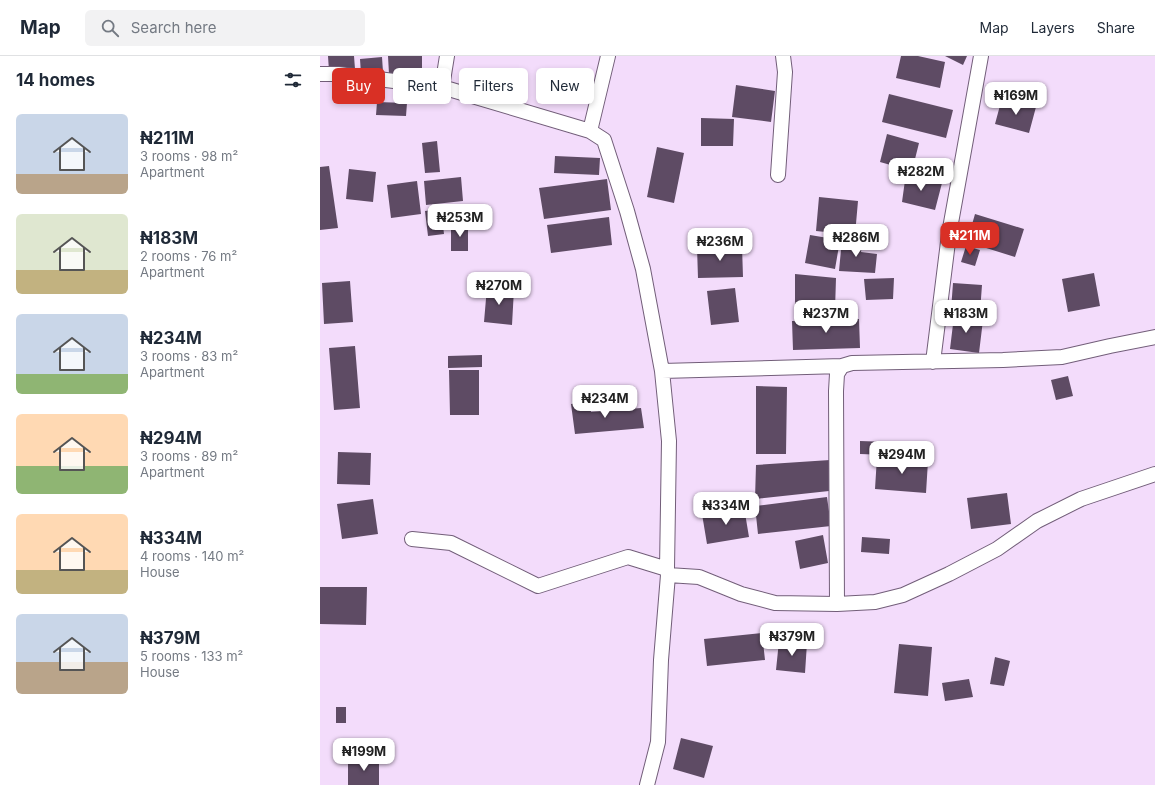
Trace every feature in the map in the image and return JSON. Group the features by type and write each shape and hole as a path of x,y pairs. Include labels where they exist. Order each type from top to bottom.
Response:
{"street":[{"path":"445,68 447,56"},
{"path":"590,131 608,56"},
{"path":"778,175 785,72 782,56"},
{"path":"933,362 950,234 981,56"},
{"path":"320,74 338,74 393,81"},
{"path":"451,90 590,131 597,135 604,140 627,211 643,269 662,371 669,441 668,572 661,660 658,742 647,785"},
{"path":"662,371 842,366 852,363 933,362 1062,357 1155,337"},
{"path":"837,604 836,391 837,374 842,366"},
{"path":"412,539 451,543 538,586 628,557 668,572 699,577 741,594 775,603 837,604 875,602 903,595 949,574 997,549 1037,521 1081,499 1155,474"}],"building":[{"path":"328,56 354,56 355,68 332,68 332,71 329,71"},
{"path":"388,56 422,56 422,68 393,68 393,74 389,74"},
{"path":"901,56 918,56 945,62 940,88 896,78"},
{"path":"945,56 967,56 963,65"},
{"path":"382,57 383,68 361,68 360,59"},
{"path":"736,85 775,91 771,122 732,117"},
{"path":"889,94 953,110 946,138 882,122"},
{"path":"1002,98 1036,107 1029,133 995,124"},
{"path":"385,102 407,104 406,116 376,115 377,104 385,104"},
{"path":"701,118 734,119 733,146 701,146"},
{"path":"887,134 919,143 912,171 880,162"},
{"path":"437,141 440,172 425,173 422,143"},
{"path":"657,147 684,153 674,203 647,197"},
{"path":"555,156 600,158 599,175 554,173"},
{"path":"329,166 338,228 320,230 320,167"},
{"path":"349,169 376,172 373,202 346,199"},
{"path":"906,173 942,183 935,210 902,202"},
{"path":"461,177 463,201 426,205 424,181"},
{"path":"607,179 611,210 544,219 539,188"},
{"path":"417,181 421,214 391,218 387,185"},
{"path":"819,197 858,201 855,235 816,231"},
{"path":"441,209 444,234 428,236 425,211"},
{"path":"975,214 1024,229 1015,257 967,242"},
{"path":"609,217 612,245 551,253 547,225"},
{"path":"451,226 468,226 468,251 451,251"},
{"path":"810,235 840,240 835,269 805,263"},
{"path":"842,239 862,242 861,252 877,254 875,273 839,271"},
{"path":"742,246 743,277 698,278 697,247"},
{"path":"966,246 980,250 975,266 961,262"},
{"path":"1094,273 1100,306 1068,312 1062,279"},
{"path":"795,274 836,278 835,310 795,306"},
{"path":"894,278 893,299 866,300 864,279"},
{"path":"350,281 353,322 324,324 322,283"},
{"path":"953,283 982,285 980,312 951,310"},
{"path":"487,287 514,289 512,325 484,322"},
{"path":"735,288 739,322 711,325 707,291"},
{"path":"954,316 983,320 979,353 950,349"},
{"path":"859,319 860,348 793,350 792,321"},
{"path":"355,346 360,408 334,410 329,348"},
{"path":"482,355 482,367 448,368 448,356"},
{"path":"449,370 479,370 479,415 450,415"},
{"path":"1068,376 1073,396 1056,400 1051,380"},
{"path":"756,386 787,387 786,454 756,454"},
{"path":"589,401 591,412 641,408 644,428 575,434 571,404"},
{"path":"860,441 889,442 888,455 860,454"},
{"path":"338,452 371,453 370,485 337,484"},
{"path":"877,457 928,461 926,493 875,489"},
{"path":"830,460 829,491 755,499 756,465"},
{"path":"1007,493 1011,524 971,529 967,498"},
{"path":"827,497 831,526 758,534 755,506"},
{"path":"373,499 378,534 342,539 337,504"},
{"path":"744,507 749,537 707,544 702,514"},
{"path":"823,535 828,563 800,569 795,541"},
{"path":"862,537 890,539 889,554 861,552"},
{"path":"320,587 367,587 366,625 320,624"},
{"path":"762,633 765,660 707,666 704,639"},
{"path":"779,641 807,643 805,673 776,670"},
{"path":"899,644 932,647 928,696 894,693"},
{"path":"995,657 1010,661 1004,686 990,684"},
{"path":"969,679 973,697 945,701 942,683"},
{"path":"336,707 346,707 346,723 336,723"},
{"path":"681,738 713,746 704,778 673,769"},
{"path":"348,760 379,760 379,785 348,785"}]}
